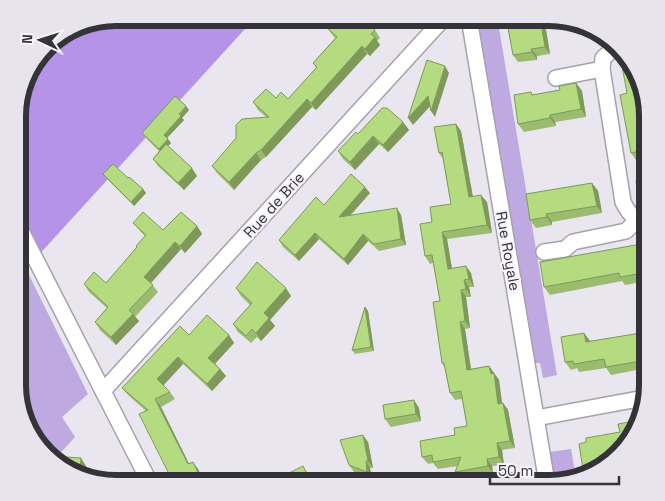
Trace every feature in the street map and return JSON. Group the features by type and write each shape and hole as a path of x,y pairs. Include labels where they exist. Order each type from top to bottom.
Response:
{"street":[{"name":"Rue de Brie","path":"103,391 437,26"},
{"name":"Rue Royale","path":"470,26 546,475"},
{"path":"611,52 603,58 602,69 623,202 628,212 639,220"},
{"path":"556,78 602,69"},
{"path":"544,252 565,249 573,242 626,231 639,224"},
{"path":"26,241 146,475"},
{"path":"536,418 638,399"}],"shaded area":[{"path":"116,26 248,26 35,259 26,241 26,116 29,93 42,65 65,65 65,42 82,33 98,28"},
{"path":"476,26 499,26 557,375 543,378 540,363 534,363"},
{"path":"26,269 88,394 62,417 75,437 59,454 38,430 29,408 26,391"},
{"path":"571,449 575,471 553,475 549,452"}],"building":[{"path":"329,26 370,26 375,30 371,34 375,37 365,49 362,46 311,103 307,99 229,182 212,166 236,138 236,125 242,119 269,117 253,102 266,89 276,98 281,92 288,99 317,67 313,63 337,37 327,28"},
{"path":"542,26 545,47 531,49 532,52 513,55 508,28"},
{"path":"427,60 445,66 431,111 428,96 408,118"},
{"path":"621,63 632,82 638,104 639,151 631,153 620,95 627,93"},
{"path":"576,83 581,109 550,115 550,118 518,124 514,95 531,92 532,95 560,90 559,86"},
{"path":"175,96 186,106 179,114 181,116 164,135 168,139 159,149 142,133"},
{"path":"382,108 387,108 403,122 383,145 373,136 350,162 338,151 356,132 358,134"},
{"path":"456,124 469,197 481,195 487,225 442,232 448,269 466,266 469,279 464,280 466,289 461,290 465,321 460,322 467,370 489,366 491,374 494,373 498,404 503,403 510,441 497,443 499,457 487,459 488,466 455,472 461,457 433,462 432,455 422,457 420,441 455,435 454,428 467,426 461,391 450,393 444,363 442,363 433,302 440,301 432,255 425,256 420,224 432,222 430,207 451,204 442,152 439,153 434,127"},
{"path":"166,144 192,168 178,183 153,159"},
{"path":"113,164 143,189 131,202 103,174"},
{"path":"351,174 365,187 339,217 397,208 401,239 374,244 363,234 344,259 315,233 295,255 279,240 316,197 324,205"},
{"path":"639,180 638,197 636,181"},
{"path":"592,183 597,206 546,214 547,217 530,220 526,194"},
{"path":"143,212 163,230 181,212 197,226 180,246 175,242 144,277 153,285 129,310 133,314 111,337 95,322 108,307 84,284 94,272 106,283 137,247 146,235 133,223"},
{"path":"639,244 639,274 620,277 619,273 544,287 540,262"},
{"path":"257,262 286,288 264,313 269,318 256,333 252,329 246,336 233,324 252,303 236,288"},
{"path":"365,307 371,347 352,350"},
{"path":"207,315 229,335 208,358 220,369 207,384 178,357 157,379 170,392 155,399 188,464 193,462 199,475 167,475 169,474 139,414 148,410 122,388 180,326 189,335"},
{"path":"584,333 586,342 639,333 639,361 606,367 604,359 574,364 573,361 565,362 561,337"},
{"path":"414,400 416,414 385,419 383,405"},
{"path":"631,422 624,435 604,456 583,468 579,444 586,442 586,438 620,432 618,424"},
{"path":"363,435 368,461 366,461 367,472 349,465 340,440"},
{"path":"66,457 81,458 80,467 76,465 66,460"},
{"path":"303,466 307,475 285,475"}]}
